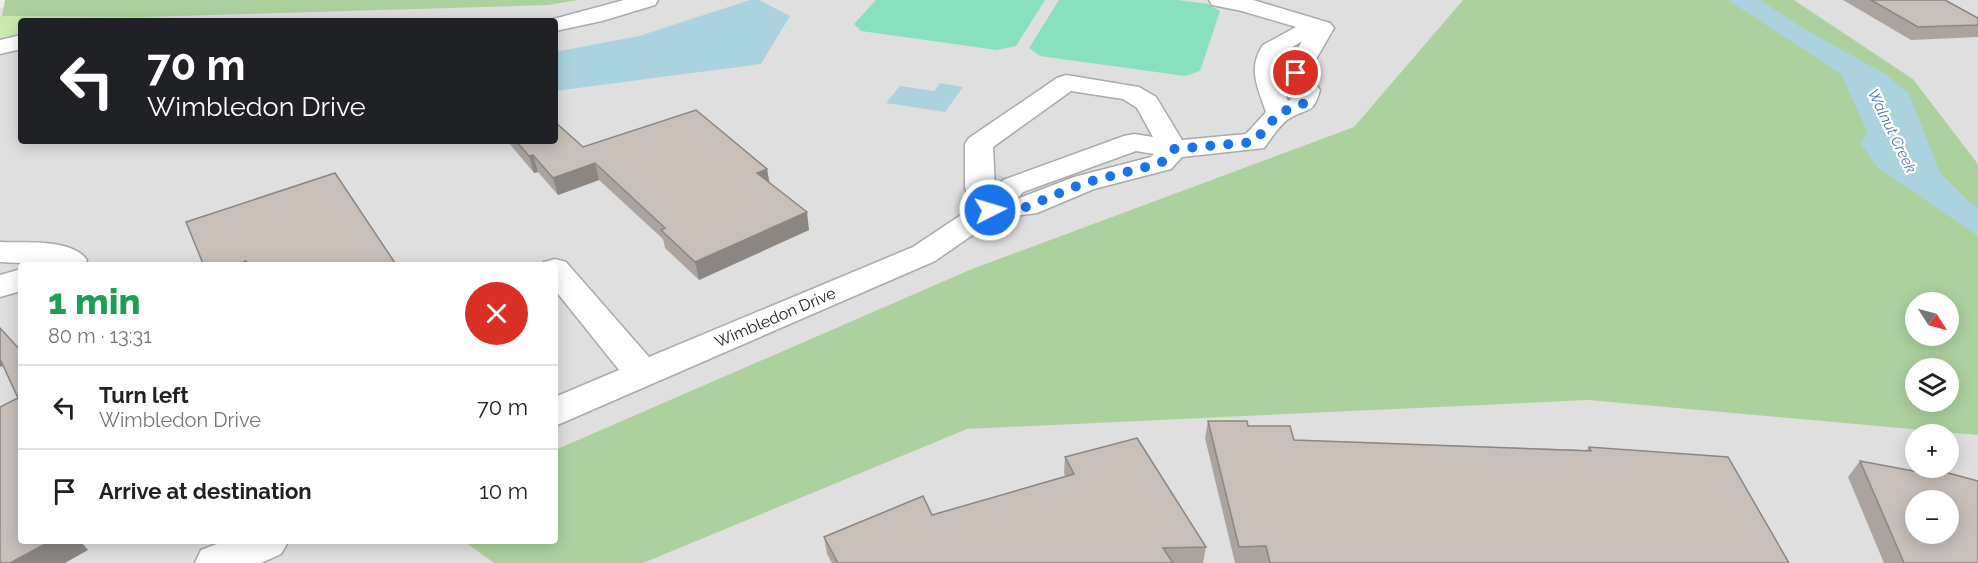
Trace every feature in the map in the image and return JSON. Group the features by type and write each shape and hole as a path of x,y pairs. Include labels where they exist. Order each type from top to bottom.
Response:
{"street":[{"path":"558,23 594,16 647,0"},
{"path":"990,210 980,188 979,144 1066,83 1130,92 1146,104 1174,149 1254,142 1279,113 1303,104 1306,90 1296,73 1302,58 1315,42 1322,28 1246,5 1220,0"},
{"path":"0,47 18,43"},
{"name":"Wimbledon Drive","path":"558,411 924,254 990,210 1026,207 1084,183 1161,163 1174,149"},
{"path":"0,252 51,253 66,262"},
{"path":"558,273 642,373"},
{"path":"0,287 18,280"},
{"path":"218,563 261,544"}],"shaded area":[{"path":"233,0 1463,0 1154,362 1905,427 1905,478 1959,478 1959,432 1978,435 1978,563 0,563 0,8 7,6"},
{"path":"1794,0 1978,0 1978,164 1913,79"}],"green space":[{"path":"5,0 578,0 548,5 144,17 2,16"},
{"path":"876,0 1045,0 1016,46 997,50 861,31 854,24"},
{"path":"1059,0 1177,0 1209,4 1220,11 1200,71 1185,76 1040,56 1029,48"},
{"path":"1463,0 1794,0 1913,79 1978,164 1978,435 1959,433 1959,424 1905,424 1905,428 1588,400 967,429 643,563 494,563 468,544 558,544 558,449 972,269 1354,127"},
{"path":"0,16 144,17 18,18 18,40 0,44"}],"water":[{"path":"750,0 759,0 790,16 761,64 558,91 558,51 639,36"},
{"name":"Walnut Creek","path":"1728,0 1760,0 1804,29 1887,75 1909,94 1940,173 1971,204 1978,207 1978,236 1877,167 1861,144 1867,131 1841,74"},
{"path":"940,83 963,87 945,112 886,103 900,86 934,91"}],"building":[{"path":"1871,0 1945,0 1978,18 1978,25 1918,27"},
{"path":"696,110 767,169 757,173 807,212 695,262 661,230 665,228 595,163 553,178 533,155 529,156 519,144 558,144 558,125 583,147"},
{"path":"335,173 394,262 202,262 186,222"},
{"path":"0,328 18,348 18,398 0,359"},
{"path":"18,398 18,544 45,544 10,563 0,563 0,407"},
{"path":"1208,421 1247,421 1248,426 1290,426 1294,440 1591,451 1589,447 1728,457 1789,563 1270,563 1266,546 1239,547"},
{"path":"1137,438 1206,547 1163,548 1173,563 838,563 824,537 923,496 932,515 1074,474 1065,457"},
{"path":"1860,461 1905,469 1905,478 1959,478 1959,476 1978,481 1978,563 1904,563"}],"route":[{"path":"990,210 1026,207 1084,183 1161,163 1174,149 1254,142 1279,113 1303,104 1306,90 1296,73"}]}
